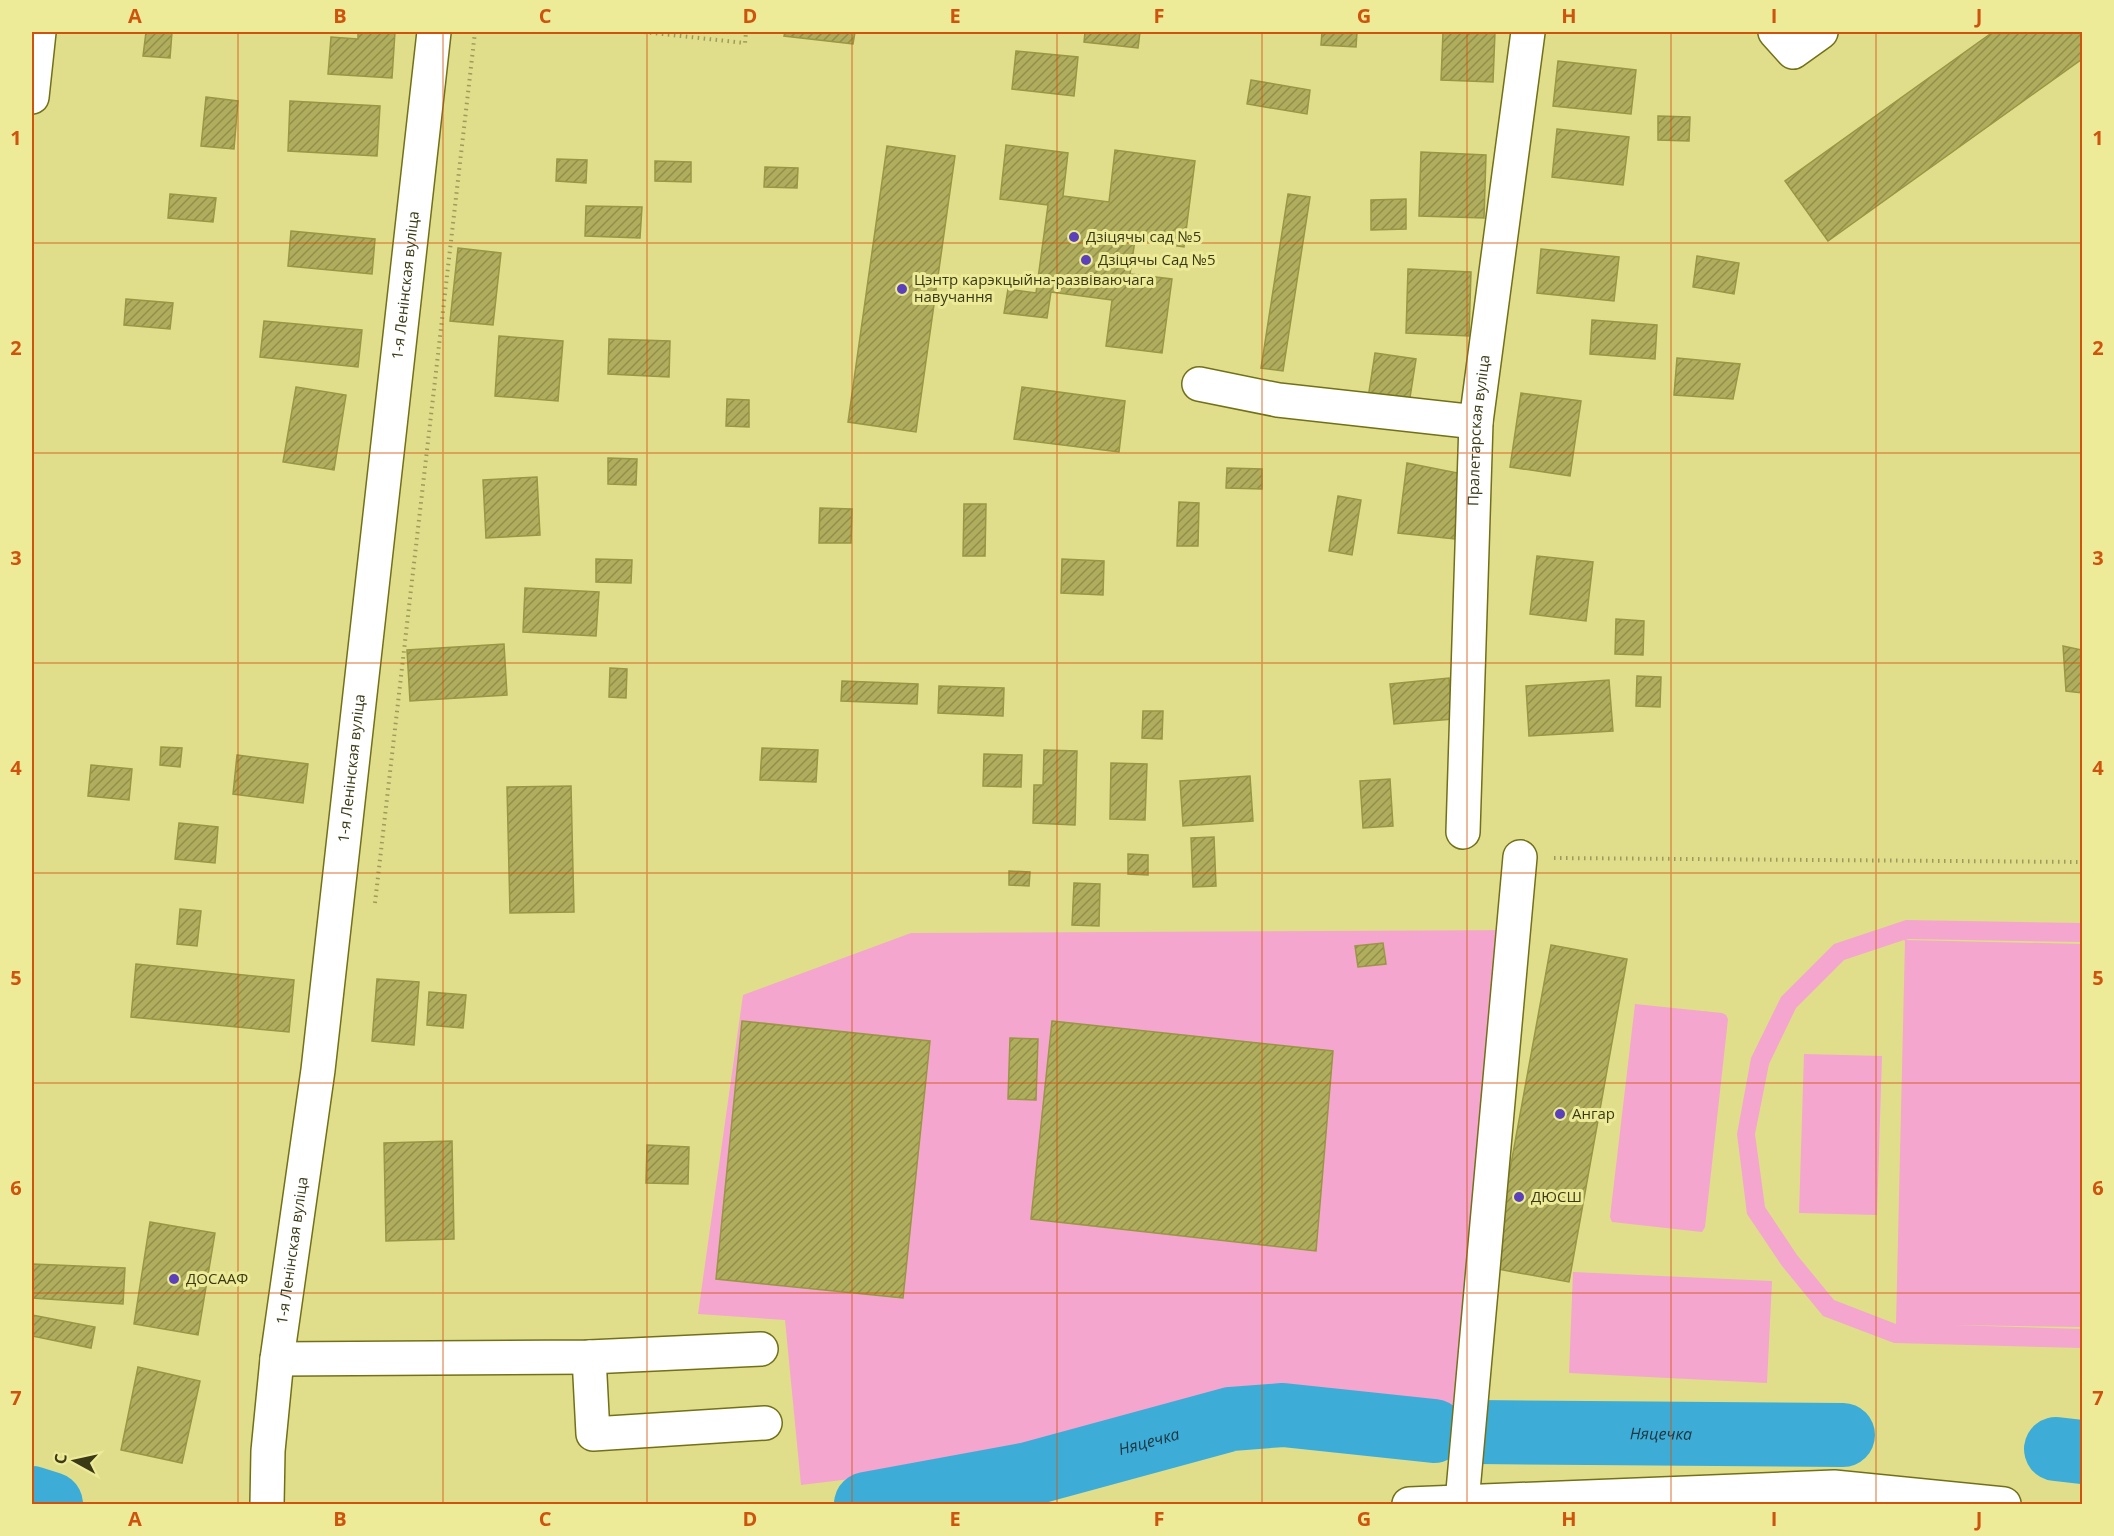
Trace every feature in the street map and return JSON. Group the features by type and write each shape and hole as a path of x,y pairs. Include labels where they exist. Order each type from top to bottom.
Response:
{"main road":[{"path":"32,97 39,32"},
{"name":"1-я Ленінская вуліца","path":"267,1504 268,1451 277,1359 318,1070 434,32"},
{"name":"Пралетарская вуліца","path":"1462,832 1476,422 1528,32"},
{"path":"1775,32 1793,52 1821,32"},
{"path":"1199,384 1278,400 1476,422"},
{"path":"1462,1502 1520,857"},
{"path":"277,1359 589,1357 760,1349"},
{"path":"589,1357 593,1434 765,1423"},
{"path":"1409,1504 1834,1487 1855,1497 2004,1504"}],"path":[{"path":"374,909 475,32"},
{"path":"644,32 745,43 746,32"},
{"path":"1520,857 2082,862"}],"shaded area":[{"path":"1906,920 2082,923 2082,942 1905,940 2082,944 2082,1327 1953,1325 2082,1329 2082,1348 1894,1343 1823,1316 1782,1266 1747,1214 1737,1134 1751,1058 1781,997 1834,944","holes":["1905,941 1896,1324 1834,1300 1797,1255 1765,1207 1755,1134 1769,1064 1796,1008 1844,960"]},
{"path":"1530,930 1470,1422 1306,1400 1200,1407 1008,1460 801,1485 785,1320 698,1314 743,995 911,933"},
{"path":"1635,1004 1722,1013 1728,1019 1705,1227 1702,1232 1612,1222 1610,1217"},
{"path":"1804,1054 1882,1056 1877,1215 1799,1213"},
{"path":"1573,1272 1772,1281 1767,1383 1569,1373"}],"building":[{"path":"146,32 172,32 170,58 143,56"},
{"path":"358,32 395,32 392,78 328,74 331,37 358,39"},
{"path":"785,32 855,32 853,44 784,36"},
{"path":"1085,32 1140,32 1138,48 1084,42"},
{"path":"1322,32 1357,32 1356,47 1321,45"},
{"path":"1443,32 1495,32 1493,82 1441,80"},
{"path":"1993,32 2082,32 2082,59 1828,241 1785,181"},
{"path":"1016,51 1078,57 1074,96 1012,89"},
{"path":"1558,61 1636,70 1631,114 1553,106"},
{"path":"1251,80 1310,90 1307,114 1247,104"},
{"path":"206,97 238,101 234,149 201,146"},
{"path":"290,101 380,106 377,156 288,151"},
{"path":"1658,116 1690,117 1689,141 1658,140"},
{"path":"1557,129 1629,137 1623,185 1552,177"},
{"name":"Дзіцячы Сад №5","path":"1006,145 1068,153 1063,196 1109,202 1115,150 1195,161 1184,247 1135,240 1130,274 1172,279 1162,353 1106,346 1112,300 1051,292 1047,318 1004,313 1008,289 1036,293 1048,205 1000,199"},
{"name":"Цэнтр карэкцыйна-развіваючага навучання","path":"887,146 955,156 916,432 848,422"},
{"path":"1421,152 1486,155 1484,218 1419,216"},
{"path":"557,159 587,160 586,183 556,181"},
{"path":"655,161 691,162 691,182 655,181"},
{"path":"765,167 798,168 797,188 764,187"},
{"path":"170,194 216,198 213,222 168,218"},
{"path":"1288,194 1310,197 1283,371 1261,368"},
{"path":"1406,199 1406,229 1371,230 1371,200"},
{"path":"586,206 642,207 640,238 585,236"},
{"path":"291,231 375,239 372,274 288,266"},
{"path":"458,248 501,253 493,325 450,321"},
{"path":"1541,249 1619,257 1614,301 1537,293"},
{"path":"1697,256 1739,263 1734,294 1693,287"},
{"path":"1408,269 1471,272 1469,336 1406,333"},
{"path":"126,299 173,303 170,329 124,325"},
{"path":"1592,320 1657,325 1655,359 1590,354"},
{"path":"264,321 362,330 358,367 260,357"},
{"path":"499,336 563,341 558,401 495,396"},
{"path":"609,339 670,341 669,377 608,374"},
{"path":"1375,353 1416,359 1409,404 1368,398"},
{"path":"1677,358 1740,364 1733,399 1674,395"},
{"path":"296,387 346,395 334,470 283,462"},
{"path":"1022,387 1125,401 1119,452 1014,439"},
{"path":"1521,393 1581,401 1570,476 1510,467"},
{"path":"727,399 749,400 749,427 726,426"},
{"path":"608,458 637,459 636,485 608,484"},
{"path":"1407,463 1458,473 1455,539 1398,533"},
{"path":"1227,468 1262,469 1262,489 1226,488"},
{"path":"537,477 540,535 486,538 483,480"},
{"path":"1338,496 1361,500 1352,555 1329,551"},
{"path":"1179,502 1199,503 1198,546 1177,546"},
{"path":"964,504 986,504 985,556 963,556"},
{"path":"820,508 852,509 851,543 819,543"},
{"path":"1537,556 1593,562 1586,621 1530,614"},
{"path":"596,559 632,560 631,583 596,582"},
{"path":"1062,559 1104,561 1103,595 1061,593"},
{"path":"525,588 599,592 596,636 523,632"},
{"path":"1616,619 1644,621 1643,655 1615,654"},
{"path":"504,644 507,695 410,701 407,650"},
{"path":"2063,646 2082,650 2082,693 2066,691"},
{"path":"610,668 627,669 626,698 609,697"},
{"path":"1637,676 1661,677 1660,707 1636,706"},
{"path":"1449,678 1453,719 1394,724 1390,684"},
{"path":"1609,680 1613,731 1529,736 1526,686"},
{"path":"842,681 918,684 917,704 841,701"},
{"path":"939,686 1004,688 1003,716 938,713"},
{"path":"1143,711 1163,711 1162,739 1142,738"},
{"path":"161,747 182,748 180,767 160,765"},
{"path":"762,748 818,750 816,782 760,780"},
{"path":"1044,750 1077,751 1075,825 1033,823 1034,785 1043,785"},
{"path":"984,754 1022,755 1021,787 983,786"},
{"path":"237,755 308,764 303,803 233,794"},
{"path":"1111,763 1147,764 1145,820 1110,819"},
{"path":"91,765 132,769 129,800 88,796"},
{"path":"1250,776 1253,821 1183,826 1180,781"},
{"path":"1390,779 1393,826 1363,828 1360,781"},
{"path":"571,786 574,912 510,913 507,787"},
{"path":"179,823 218,827 215,863 175,859"},
{"path":"1214,837 1216,886 1193,887 1191,838"},
{"path":"1128,854 1148,855 1148,875 1128,874"},
{"path":"1009,871 1030,872 1029,886 1009,885"},
{"path":"1074,883 1100,884 1099,926 1072,925"},
{"path":"180,909 201,911 197,946 177,944"},
{"path":"1383,943 1386,964 1358,967 1355,946"},
{"name":"Ангар","path":"1551,945 1627,959 1569,1282 1492,1268"},
{"path":"136,964 294,980 289,1032 131,1017"},
{"path":"377,979 419,982 414,1045 372,1041"},
{"path":"429,992 466,995 463,1028 427,1025"},
{"path":"742,1021 930,1041 903,1298 716,1279"},
{"path":"1052,1021 1333,1051 1316,1251 1031,1219"},
{"path":"1010,1038 1038,1039 1036,1100 1008,1099"},
{"path":"452,1141 454,1239 386,1241 384,1143"},
{"path":"647,1145 689,1147 688,1184 646,1183"},
{"name":"ДОСААФ","path":"150,1222 215,1233 198,1335 134,1324"},
{"path":"32,1264 125,1268 123,1304 32,1298"},
{"path":"32,1315 95,1327 91,1348 32,1336"},
{"path":"138,1367 200,1381 182,1463 121,1450"}],"waterway":[{"name":"Няцечка","path":"866,1504 1029,1474 1231,1419 1283,1415 1434,1431"},
{"name":"Няцечка","path":"1478,1432 1843,1435"},
{"name":"Няцечка","path":"2056,1449 2082,1452"},
{"name":"Няцечка","path":"32,1498 51,1504"}],"place":[{"name":"Дзіцячы сад №5","path":"1074,237"},
{"name":"Дзіцячы Сад №5","path":"1086,260"},
{"name":"Цэнтр карэкцыйна-развіваючага навучання","path":"902,289"},
{"name":"Ангар","path":"1560,1114"},
{"name":"ДЮСШ","path":"1519,1197"},
{"name":"ДОСААФ","path":"174,1279"}]}
